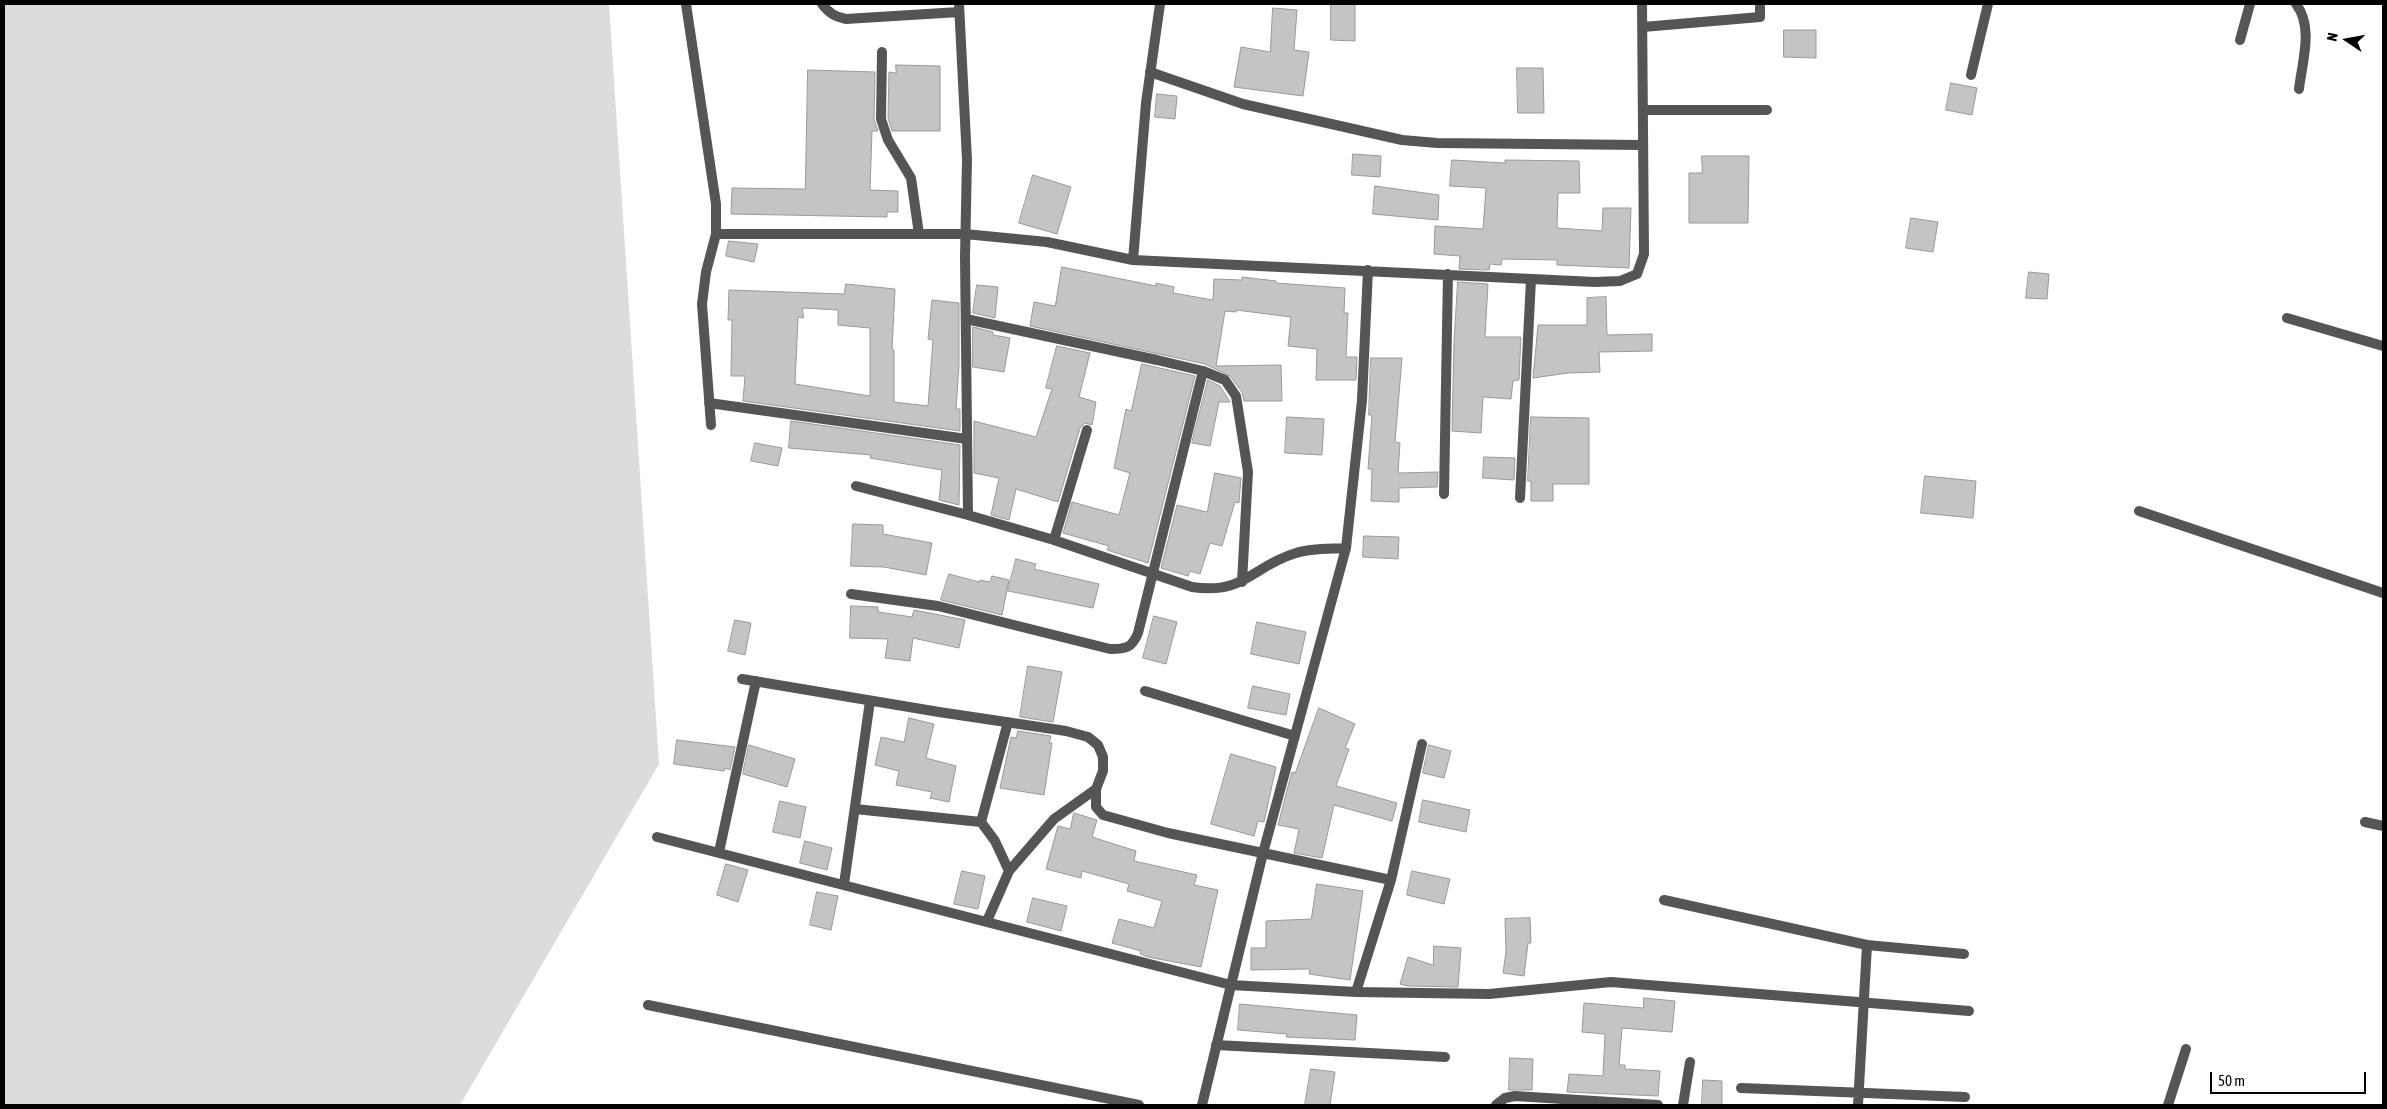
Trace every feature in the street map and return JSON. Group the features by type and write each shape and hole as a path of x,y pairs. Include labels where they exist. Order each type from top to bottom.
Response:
{"street":[{"path":"686,4 716,204 716,234 706,272 702,304 711,425"},
{"path":"822,4 836,17 846,19 959,8 967,160 968,515"},
{"path":"1133,260 1150,72 1160,4"},
{"path":"716,234 966,234 1047,242 1133,260 1594,282 1620,281 1637,274 1644,254 1642,4"},
{"path":"1643,27 1760,17 1760,4"},
{"path":"1971,76 1988,4"},
{"path":"2240,40 2250,4"},
{"path":"2296,4 2303,13 2306,27 2299,89"},
{"path":"882,52 881,119 888,140 911,178 919,234"},
{"path":"1150,72 1243,104 1402,140 1437,143 1643,145"},
{"path":"1643,110 1767,110"},
{"path":"1202,1105 1263,852 1346,548 1362,400 1368,270"},
{"path":"1444,494 1448,274"},
{"path":"1520,498 1532,279"},
{"path":"2287,318 2383,346"},
{"path":"966,319 1203,371 1225,380 1236,396 1244,436 1248,472 1242,582"},
{"path":"851,594 938,606 1110,649 1125,649 1133,645 1138,633 1151,573 1203,371"},
{"path":"709,403 967,439"},
{"path":"1054,540 1087,430"},
{"path":"856,486 1054,540 1192,587 1211,590 1227,588 1242,582 1297,552 1346,548"},
{"path":"2139,511 2383,593"},
{"path":"742,679 1066,731 1088,737 1098,745 1103,757 1103,771 1096,789 1096,807 1103,815 1168,833 1391,880"},
{"path":"719,852 756,681"},
{"path":"1146,691 1295,736"},
{"path":"844,884 870,701"},
{"path":"981,822 1008,722"},
{"path":"1356,992 1391,880 1422,744"},
{"path":"987,921 1009,871 1054,819 1096,789"},
{"path":"855,810 981,822 995,841 1009,871"},
{"path":"2365,822 2383,826"},
{"path":"657,837 1231,985 1356,992 1489,994 1611,982 1969,1011"},
{"path":"1664,900 1867,945 1964,954"},
{"path":"1858,1105 1867,945"},
{"path":"648,1005 1139,1105"},
{"path":"1216,1045 1445,1057"},
{"path":"2168,1105 2186,1049"},
{"path":"1683,1105 1690,1062"},
{"path":"1741,1088 1965,1097"},
{"path":"1496,1105 1499,1100 1515,1096 1658,1105"}],"shaded area":[{"path":"4,4 609,4 659,764 460,1105 4,1105"}],"building":[{"path":"1331,4 1355,4 1355,41 1331,40"},
{"path":"1273,8 1297,10 1294,50 1309,52 1303,96 1234,87 1241,47 1270,52"},
{"path":"1784,30 1816,30 1816,58 1784,57"},
{"path":"896,65 940,66 940,131 892,131 888,118 889,72 896,73"},
{"path":"1517,68 1543,68 1544,113 1518,113"},
{"path":"808,70 875,72 874,119 878,131 872,131 870,190 898,191 898,212 887,212 887,217 731,214 732,188 805,189"},
{"path":"1951,83 1977,88 1972,115 1946,110"},
{"path":"1157,94 1177,96 1175,119 1155,117"},
{"path":"1353,154 1381,156 1380,177 1352,175"},
{"path":"1702,156 1749,156 1748,223 1689,223 1689,173 1702,173"},
{"path":"1452,160 1505,163 1505,160 1579,161 1580,193 1558,193 1557,228 1602,231 1603,208 1631,208 1629,268 1557,265 1557,260 1502,259 1501,265 1490,264 1489,270 1459,269 1460,256 1434,254 1435,226 1483,229 1486,188 1450,186"},
{"path":"1033,175 1071,187 1057,234 1019,223"},
{"path":"1375,186 1439,195 1438,220 1373,214"},
{"path":"1911,218 1938,222 1933,252 1906,248"},
{"path":"729,241 758,244 754,262 726,256"},
{"path":"1062,267 1156,286 1156,283 1174,287 1173,293 1213,300 1214,279 1242,280 1242,277 1276,281 1276,283 1345,288 1344,313 1348,313 1346,357 1357,357 1356,380 1316,380 1317,349 1288,346 1291,317 1236,310 1236,312 1225,311 1216,366 1281,365 1282,401 1244,401 1242,392 1230,376 1205,364 1030,326 1034,302 1055,306"},
{"path":"2029,272 2049,274 2047,299 2026,298"},
{"path":"1458,282 1488,284 1485,337 1521,337 1519,380 1513,381 1511,399 1483,397 1481,433 1452,431 1454,343"},
{"path":"846,284 895,289 892,350 894,350 894,402 928,406 933,340 928,339 932,300 959,303 959,365 956,409 960,409 960,431 743,401 745,376 731,376 732,320 728,320 729,290 844,294","holes":["803,308 838,310 838,325 870,328 870,396 795,384 798,317 803,318"]},
{"path":"977,285 998,287 995,318 973,313"},
{"path":"1606,297 1607,335 1652,334 1652,351 1599,352 1600,372 1568,373 1533,378 1538,325 1587,325 1587,298"},
{"path":"973,327 993,332 993,335 1010,338 1004,372 973,367"},
{"path":"1057,346 1090,353 1079,397 1096,402 1092,425 1085,423 1080,428 1058,502 1016,489 1009,520 991,515 999,478 974,473 974,421 1036,437 1052,389 1046,388"},
{"path":"1371,358 1402,358 1395,442 1400,443 1398,473 1438,472 1437,487 1399,488 1399,502 1371,501 1372,469 1368,469 1372,415 1369,415"},
{"path":"1142,364 1195,376 1148,563 1107,550 1109,546 1063,533 1072,502 1119,515 1130,473 1114,468 1126,409 1131,411"},
{"path":"1208,380 1220,386 1230,402 1219,402 1210,446 1192,443"},
{"path":"1287,417 1324,419 1322,455 1285,453"},
{"path":"1531,417 1589,418 1589,484 1553,484 1553,501 1531,501 1531,481 1528,481"},
{"path":"791,421 960,445 959,505 939,500 942,470 870,458 871,455 789,448"},
{"path":"755,443 782,448 778,466 751,461"},
{"path":"1484,457 1515,458 1514,480 1483,478"},
{"path":"1215,473 1241,478 1239,503 1235,502 1222,546 1210,543 1200,574 1190,571 1188,576 1161,568 1177,505 1207,512"},
{"path":"1925,476 1976,481 1973,518 1921,513"},
{"path":"853,524 883,525 883,534 932,543 926,575 884,567 851,566"},
{"path":"1364,536 1399,537 1398,559 1363,557"},
{"path":"1016,559 1036,564 1034,569 1099,584 1093,608 1008,591"},
{"path":"949,574 979,582 980,580 990,582 992,576 1009,580 1002,615 941,600"},
{"path":"851,606 878,607 878,612 912,617 914,610 965,620 959,648 913,638 910,661 885,658 888,639 850,638"},
{"path":"1154,616 1177,622 1166,664 1143,658"},
{"path":"735,620 751,623 745,655 728,651"},
{"path":"1257,622 1306,632 1299,664 1251,654"},
{"path":"1028,666 1062,672 1053,722 1020,717"},
{"path":"1253,686 1290,694 1286,715 1248,708"},
{"path":"1319,708 1355,724 1345,748 1349,749 1336,786 1397,803 1392,821 1334,805 1322,858 1294,853 1299,829 1278,825 1292,772 1295,773"},
{"path":"909,718 934,724 926,758 956,766 949,802 930,798 932,792 896,785 899,771 875,765 881,737 904,742"},
{"path":"1018,731 1051,736 1049,743 1052,743 1044,795 1000,788 1011,737 1016,738"},
{"path":"677,740 735,747 730,770 725,768 724,771 674,764"},
{"path":"749,745 795,759 787,787 743,774"},
{"path":"1429,745 1451,751 1444,778 1423,773"},
{"path":"1231,754 1276,767 1264,822 1258,821 1254,836 1211,824"},
{"path":"1423,800 1470,810 1466,832 1419,822"},
{"path":"780,801 806,807 800,838 773,832"},
{"path":"1074,813 1097,820 1092,837 1136,851 1134,861 1197,875 1194,885 1218,890 1201,967 1148,957 1140,954 1141,951 1112,943 1119,919 1154,928 1162,901 1127,891 1129,884 1082,871 1081,878 1046,869 1058,826 1070,829"},
{"path":"805,841 832,848 827,870 800,863"},
{"path":"726,864 748,870 738,902 717,895"},
{"path":"962,871 985,876 978,909 954,904"},
{"path":"1412,871 1450,879 1444,904 1407,895"},
{"path":"1317,884 1363,891 1350,980 1309,974 1310,969 1251,970 1251,948 1266,948 1266,921 1311,919"},
{"path":"817,892 838,896 831,930 810,925"},
{"path":"1033,898 1067,906 1061,931 1027,922"},
{"path":"1530,918 1531,943 1528,943 1524,976 1503,973 1506,952 1505,919"},
{"path":"1434,946 1461,948 1458,987 1408,986 1400,984 1408,957 1433,965"},
{"path":"1644,998 1675,1001 1672,1032 1622,1028 1619,1065 1625,1065 1625,1069 1660,1071 1658,1096 1567,1092 1569,1074 1603,1076 1605,1034 1582,1032 1584,1003 1643,1008"},
{"path":"1240,1004 1357,1015 1355,1040 1286,1037 1287,1034 1238,1030"},
{"path":"1510,1058 1533,1059 1532,1090 1509,1090"},
{"path":"1311,1069 1335,1072 1330,1105 1305,1105"},
{"path":"1703,1080 1722,1081 1722,1105 1702,1105"}]}
